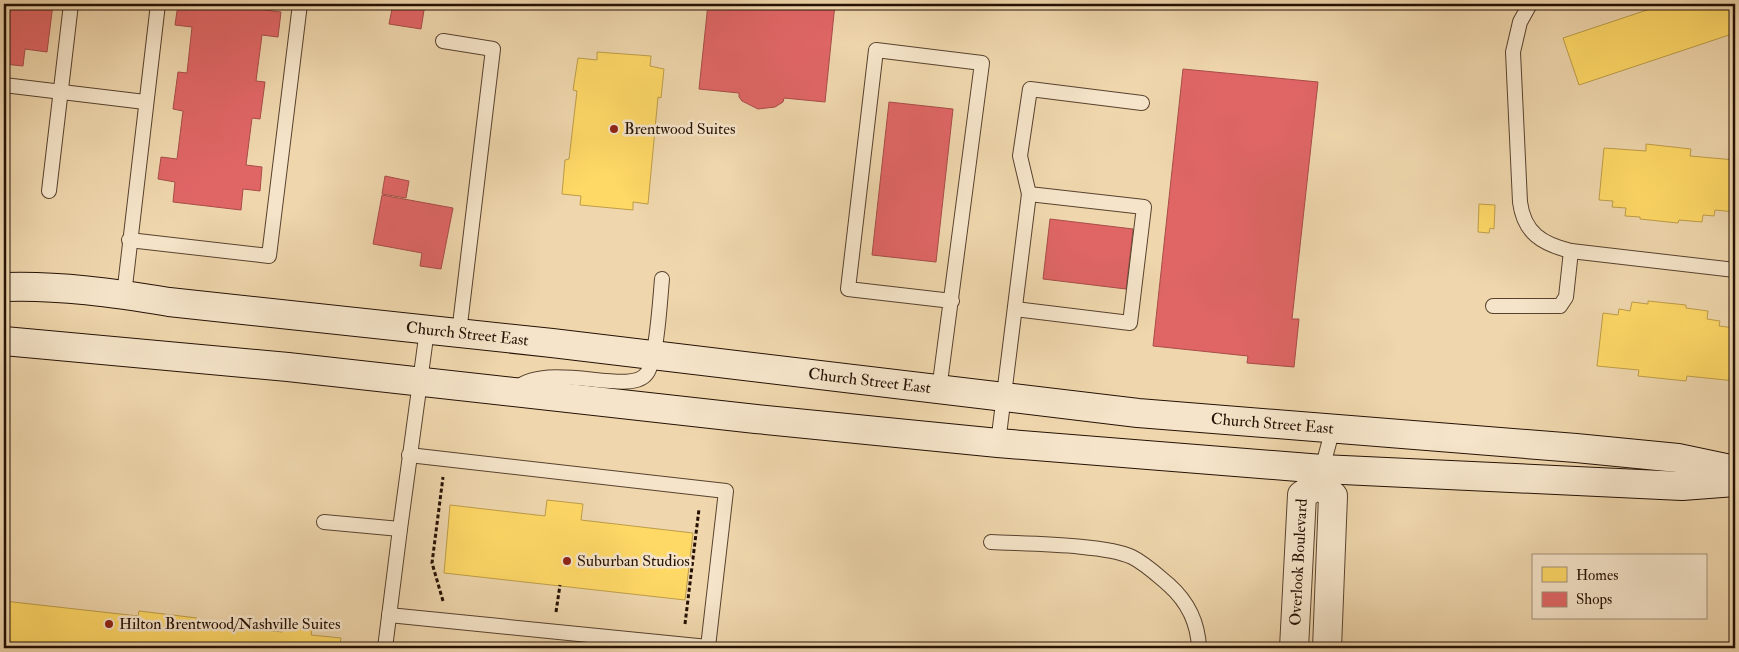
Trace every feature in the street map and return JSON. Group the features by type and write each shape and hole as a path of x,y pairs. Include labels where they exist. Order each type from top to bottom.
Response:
{"main road":[{"name":"Church Street East","path":"4,288 59,289 124,295 169,302 459,333 1138,412 1459,437 1678,458 1735,470"},
{"path":"4,341 52,344 1320,476 1682,486 1735,482"},
{"name":"Overlook Boulevard","path":"1294,648 1302,495 1320,476 1333,496 1327,648"}],"lane":[{"path":"49,191 71,4"},
{"path":"124,295 145,102 158,4"},
{"path":"129,240 268,256 300,4"},
{"path":"1530,4 1520,22 1513,52 1520,207 1524,222 1531,231 1552,246 1571,251 1735,270"},
{"path":"443,41 493,48 459,333"},
{"path":"939,390 952,301 982,63 876,50 848,289 952,301"},
{"path":"4,85 145,102"},
{"path":"998,443 1029,194 1020,156 1030,88 1142,103"},
{"path":"1015,310 1130,323 1144,207 1029,194"},
{"path":"1493,306 1560,306 1566,297 1571,251"},
{"path":"512,392 527,380 542,377 636,381 648,372 652,356 662,280"},
{"path":"385,648 409,455 428,330"},
{"path":"1320,476 1333,428"},
{"path":"389,615 708,647 726,491 409,455"},
{"path":"324,522 400,530"},
{"path":"991,542 1103,550 1131,556 1154,571 1185,602 1195,621 1199,648"}],"path":[{"path":"449,621 432,563 442,479 455,460"},
{"path":"682,645 702,488"},
{"path":"554,632 560,585"},
{"path":"1456,648 1458,646 1735,648"}],"building: Homes":[{"path":"1319,4 1352,4 1352,7"},
{"path":"1665,4 1735,4 1735,33 1579,85 1563,38"},
{"name":"Brentwood Suites","path":"597,52 651,56 650,66 664,69 661,98 658,97 648,204 633,202 633,210 580,205 581,196 562,194 565,160 569,159 577,91 573,90 578,58 597,60"},
{"path":"1646,144 1691,149 1690,156 1735,160 1735,212 1715,210 1714,216 1703,215 1702,222 1679,220 1678,223 1625,216 1626,208 1612,207 1613,201 1599,200 1604,148 1646,151"},
{"path":"1479,204 1495,205 1494,229 1490,228 1489,233 1478,232"},
{"path":"1648,301 1686,305 1686,308 1708,311 1707,319 1720,321 1719,326 1735,328 1735,381 1687,376 1686,381 1638,376 1639,370 1597,366 1603,313 1618,315 1619,309 1630,311 1632,302 1648,304"},
{"name":"Suburban Studios","path":"547,500 583,504 581,520 693,533 685,600 444,573 450,505 545,516"},
{"name":"Hilton Brentwood/Nashville Suites","path":"4,601 138,616 139,611 197,618 196,622 282,632 283,626 312,630 311,635 341,638 339,648 4,648"}],"building: Shops":[{"path":"4,4 53,4 47,52 25,49 23,66 4,64"},
{"path":"178,4 266,4 265,10 281,12 278,37 262,35 256,81 265,82 260,119 252,118 246,165 262,167 260,191 243,189 241,210 173,202 175,182 158,179 161,157 177,159 183,111 173,109 178,72 187,73 192,27 175,25"},
{"path":"393,4 425,4 421,29 389,24"},
{"path":"708,4 835,4 825,102 784,98 783,102 775,107 758,109 742,101 739,93 699,89"},
{"path":"1183,69 1318,82 1292,319 1299,319 1294,367 1247,363 1248,356 1153,346"},
{"path":"889,102 953,109 936,262 872,255"},
{"path":"385,176 409,181 406,198 382,194"},
{"path":"382,195 453,208 441,269 420,266 422,253 373,244"},
{"path":"1050,219 1133,229 1126,289 1043,279"}],"place":[{"name":"Brentwood Suites","path":"614,129"},
{"name":"Suburban Studios","path":"567,561"},
{"name":"Hilton Brentwood/Nashville Suites","path":"109,624"}]}
